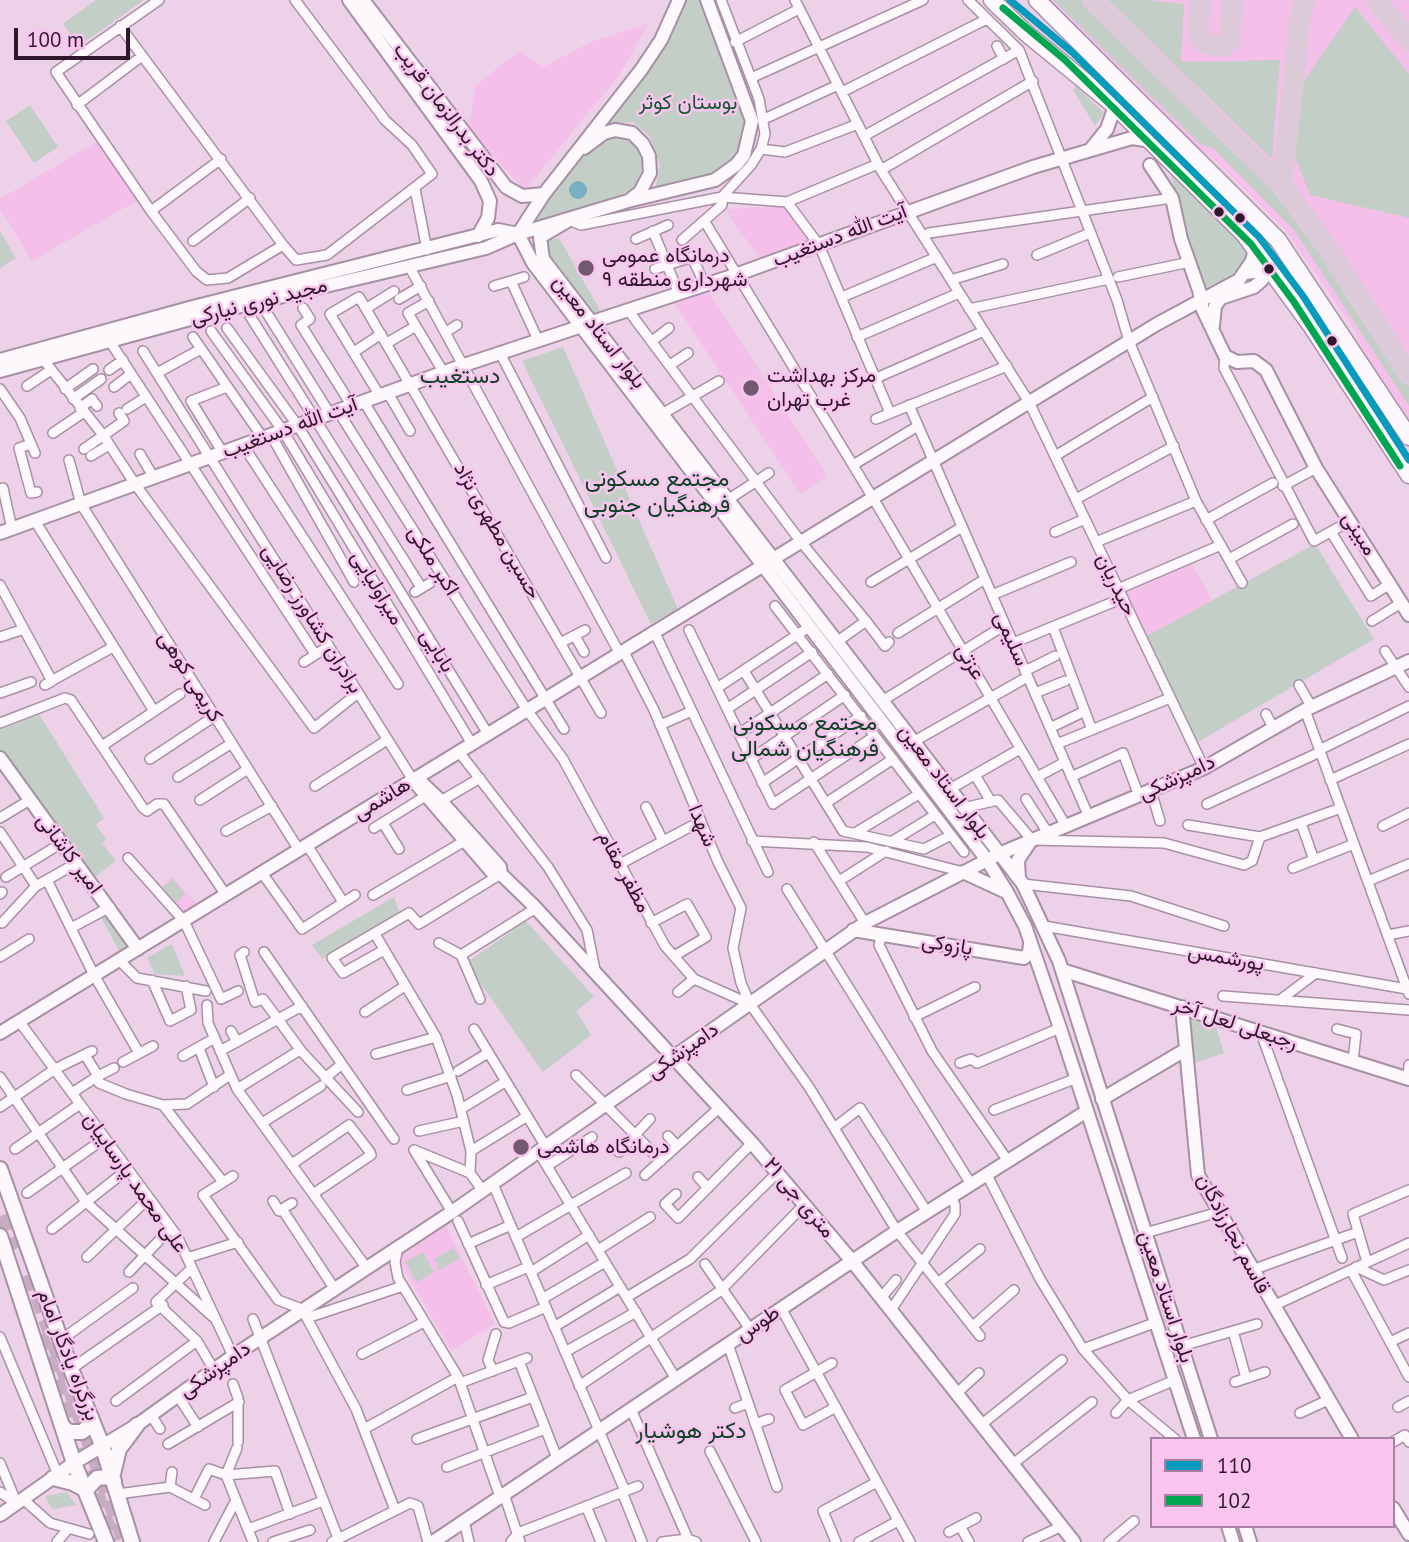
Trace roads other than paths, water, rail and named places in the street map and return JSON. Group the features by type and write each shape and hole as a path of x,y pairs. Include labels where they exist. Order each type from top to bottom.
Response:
{"highway":[{"path":"992,0 1026,33 1115,106 1255,248 1312,327 1409,475"},
{"path":"1037,0 1279,240 1409,437"}],"main road":[{"name":"دکتر بدرالزمان قریب","path":"349,0 481,181 490,201 488,218 478,236"},
{"name":"دکتر بدرالزمان قریب","path":"363,0 506,187 522,196 544,194"},
{"path":"518,234 544,194 641,70 661,40 679,0"},
{"name":"مجید نوری نیارکی","path":"0,360 486,248 518,234 628,201 715,180 736,165 749,145 752,121 707,0"},
{"path":"1089,151 1107,129 1115,106"},
{"path":"568,163 604,133 625,130 632,133 649,156 650,173 640,192 628,201"},
{"name":"آیت الله دستغیب","path":"6,531 464,365 738,274 907,211 1132,138 1151,141"},
{"path":"1150,165 1172,198 1181,239 1202,299 1203,310 1225,356"},
{"path":"481,181 493,172"},
{"name":"بلوار استاد معین","path":"569,220 544,233 539,241 540,252 587,324 769,562 838,641 913,741 944,793 963,808 993,857 1025,926 1193,1437"},
{"name":"مجید نوری نیارکی","path":"0,370 47,365 108,336 193,307 498,230 518,234"},
{"name":"بلوار استاد معین","path":"518,234 533,263 662,414 729,499 811,626 993,857 1021,882 1044,926 1062,970 1210,1437"},
{"path":"1213,327 1215,306 1221,298 1254,286 1262,280 1259,271 1245,273 1255,248"},
{"name":"هاشمی","path":"0,1033 1029,401 1239,280 1245,273"},
{"name":"مبینی","path":"1225,356 1237,362 1254,361 1266,370 1311,453 1316,468 1390,584 1406,601"},
{"name":"مبینی","path":"1311,453 1322,464 1406,601 1409,615"},
{"name":"دامپزشکی","path":"0,1516 74,1463 137,1425 260,1338 305,1314 334,1288 398,1247 455,1217 488,1187 608,1105 626,1084 672,1057 859,927 993,857 1204,768 1308,708 1409,661"},
{"name":"امیر کاشانی","path":"0,758 138,949"},
{"name":"۲۱ متری جی","path":"413,780 424,797 468,839"},
{"name":"۲۱ متری جی","path":"413,780 427,786 441,801 492,872 501,874 536,908 778,1172 1014,1463 1074,1542"},
{"path":"1021,882 1018,860 1032,840"},
{"path":"963,872 1007,892"},
{"path":"1025,926 1024,916 1028,912 1034,914 1044,926"},
{"name":"پازوکی","path":"859,927 882,934 1024,958 1029,953 1030,944"},
{"name":"رجبعلی لعل آخر","path":"1062,970 1353,1061 1409,1074"},
{"name":"قاسم نجارزادگان","path":"1182,1007 1198,1175 1351,1437"},
{"path":"1102,1100 1185,1050"},
{"name":"طوس","path":"430,1542 897,1231 1087,1111"},
{"path":"1102,1159 1112,1170 1119,1165 1119,1156"},
{"name":"بزرگراه یادگار امام","path":"0,1169 71,1369 102,1445 132,1542"},
{"path":"1116,1196 1118,1188 1124,1186 1132,1195"},
{"path":"0,1236 74,1463 106,1542"},
{"path":"63,1427 69,1432 82,1432 89,1426 91,1417"},
{"path":"115,1483 119,1449 137,1425"},
{"path":"55,1477 86,1490"},
{"path":"86,1490 97,1478 107,1477 115,1483"},
{"path":"1395,1511 1409,1534"}],"street":[{"path":"159,0 56,72 151,211 196,271 206,280 228,278 283,245"},
{"path":"120,26 296,260 327,255 432,174 411,145 385,120 295,0"},
{"path":"682,240 722,205 722,197 738,182 761,149 764,119 721,0"},
{"path":"751,78 923,0"},
{"path":"968,0 1019,50 1090,233 1113,278 1129,341 1196,501 1242,583"},
{"path":"736,41 799,3"},
{"name":"حیدریان","path":"799,3 880,167 1029,401 1204,768"},
{"path":"764,119 840,89 987,19"},
{"path":"997,46 1004,59"},
{"path":"864,136 1019,50"},
{"path":"77,105 142,56"},
{"path":"569,220 581,225 722,197 788,202 880,167 1033,81"},
{"path":"761,149 785,152 858,124"},
{"path":"151,211 221,159"},
{"path":"415,189 427,250"},
{"path":"193,242 250,198"},
{"path":"929,233 1172,198"},
{"path":"788,202 819,245 890,413"},
{"name":"عزتی","path":"705,222 873,498 1066,826"},
{"path":"636,239 668,225"},
{"path":"653,232 679,293"},
{"path":"1037,255 1090,233"},
{"path":"655,270 692,257 705,285"},
{"path":"842,297 937,257"},
{"path":"969,309 1190,262"},
{"path":"951,281 1003,264"},
{"name":"شهدا","path":"409,266 660,725 741,908 733,948 741,983 750,1004"},
{"path":"494,286 524,277"},
{"path":"511,281 538,340"},
{"path":"434,287 425,293 408,313 444,373"},
{"path":"367,308 396,295 425,293"},
{"path":"857,337 959,293"},
{"name":"حسین مطهری نژاد","path":"354,352 330,314 359,297 601,713"},
{"path":"303,308 310,319 301,325 358,404 564,729"},
{"name":"اکبر ملکی","path":"265,310 527,710"},
{"path":"628,310 801,542 885,646 889,642"},
{"path":"250,316 422,587"},
{"path":"446,332 457,325"},
{"path":"410,431 354,352 416,327"},
{"name":"بابایی","path":"227,328 298,426 488,734"},
{"path":"652,341 669,328"},
{"path":"211,331 354,582"},
{"path":"874,379 984,331"},
{"path":"108,336 314,654"},
{"path":"192,337 227,387 272,435"},
{"path":"157,373 201,349"},
{"path":"143,351 217,455"},
{"path":"500,353 606,558"},
{"path":"670,365 688,354"},
{"path":"1225,356 1224,368 1283,486 1314,541 1350,521"},
{"path":"109,370 122,360"},
{"path":"27,386 47,365 103,435 135,484 314,728 358,693"},
{"path":"876,419 1006,366"},
{"path":"65,389 93,369"},
{"path":"114,387 131,374"},
{"path":"73,399 101,379"},
{"path":"662,414 719,381"},
{"path":"217,455 191,401 227,387"},
{"path":"0,389 20,418 33,449 19,449 31,493 37,492"},
{"path":"110,445 87,453 103,435 124,421 123,411 146,397"},
{"path":"1055,456 1153,397"},
{"path":"53,433 92,399 97,405"},
{"name":"سلیمی","path":"909,405 1013,643 1023,675 1035,693 1089,817"},
{"path":"853,465 918,426"},
{"name":"میراولیایی","path":"272,435 472,744"},
{"path":"243,446 398,684"},
{"path":"1076,499 1174,446"},
{"path":"140,454 154,478"},
{"name":"برادران کشاورز رضایی","path":"217,455 329,646 413,780"},
{"name":"کریمی کوهی","path":"69,460 81,504 272,806 343,902"},
{"path":"1283,486 1316,468"},
{"path":"729,499 769,473"},
{"path":"1206,520 1273,483"},
{"path":"3,488 6,531"},
{"path":"1096,542 1196,501"},
{"path":"1055,532 1085,519"},
{"path":"34,521 154,711"},
{"path":"1229,559 1293,524"},
{"path":"871,582 962,527"},
{"path":"1331,532 1371,596 1390,584"},
{"path":"1013,643 1053,627 1221,545"},
{"path":"992,594 1071,562"},
{"path":"898,633 985,579"},
{"path":"0,585 50,682 113,647"},
{"path":"1372,621 1406,601"},
{"path":"775,606 813,652 964,852"},
{"path":"838,641 866,621"},
{"path":"882,701 1005,625"},
{"path":"717,688 811,626"},
{"path":"1053,627 1092,730"},
{"path":"0,637 24,628"},
{"path":"689,630 773,804 875,736"},
{"path":"562,642 585,631"},
{"path":"655,632 768,872"},
{"path":"575,636 584,652"},
{"path":"303,662 329,646"},
{"path":"1385,651 1409,687"},
{"path":"727,709 813,652"},
{"path":"913,741 990,698 1055,656"},
{"path":"744,671 843,831 925,849 951,835"},
{"path":"739,734 771,715 828,674"},
{"path":"1035,693 1065,681"},
{"path":"0,693 31,682"},
{"path":"102,746 195,684"},
{"path":"1299,685 1330,780 1407,986"},
{"path":"751,758 845,695"},
{"path":"0,723 65,698 74,703 145,810 160,803 164,804 226,895"},
{"path":"1057,744 1170,698"},
{"path":"1207,804 1409,706"},
{"name":"مظفر مقام","path":"527,710 564,759 652,923 674,956 694,979 750,1004"},
{"path":"660,725 692,711"},
{"path":"1050,728 1085,711"},
{"path":"1266,714 1273,727"},
{"path":"150,759 215,716"},
{"path":"762,783 861,716"},
{"path":"315,786 387,740"},
{"path":"178,777 232,743"},
{"path":"1330,780 1409,744"},
{"path":"944,793 1020,749"},
{"path":"459,752 548,867 587,930 595,974"},
{"path":"1071,777 1123,753 1160,821"},
{"path":"826,803 892,759"},
{"path":"1037,777 1065,762"},
{"path":"200,800 248,768"},
{"path":"975,775 990,800"},
{"path":"441,801 480,778"},
{"path":"855,834 919,794"},
{"path":"399,849 378,826 424,797"},
{"path":"1026,799 1048,833"},
{"path":"0,818 28,800"},
{"path":"963,808 998,800 1032,840 1164,843 1244,865 1252,861 1260,837"},
{"path":"226,831 272,806"},
{"path":"646,807 663,841"},
{"path":"1188,825 1260,837 1341,808"},
{"path":"1382,826 1409,813"},
{"path":"891,842 935,815"},
{"path":"620,864 701,821"},
{"path":"1301,823 1314,860"},
{"path":"0,832 36,886"},
{"path":"373,895 468,839"},
{"path":"752,841 814,842 886,851 963,872"},
{"path":"814,842 839,881 859,927"},
{"path":"6,877 60,844"},
{"path":"1293,868 1354,844"},
{"path":"839,881 886,851"},
{"path":"128,858 184,921 221,999 238,990"},
{"path":"2,923 36,886 75,864"},
{"path":"1368,881 1409,864"},
{"path":"262,873 302,929 355,895"},
{"path":"384,950 343,973 332,958 409,913 416,924 501,874"},
{"path":"47,880 94,975 139,1053"},
{"path":"1021,882 1130,896 1224,926"},
{"path":"787,889 971,1184"},
{"path":"652,923 687,904 706,937 674,956"},
{"path":"71,928 110,907"},
{"path":"461,955 536,908"},
{"name":"پورشمس","path":"1044,926 1407,986"},
{"path":"1388,935 1409,931"},
{"path":"375,934 436,1037 454,1073 471,1151 470,1173"},
{"path":"882,934 879,945 937,1059 1008,1161"},
{"path":"0,957 29,939"},
{"path":"439,943 461,955 480,999"},
{"path":"244,952 240,956 255,1001 262,999 323,1082 358,1112"},
{"path":"264,952 394,1139"},
{"path":"119,960 132,976 206,991"},
{"path":"1280,1000 1316,973"},
{"path":"678,992 694,979"},
{"path":"152,980 170,1021 191,1010 186,986"},
{"path":"365,1012 405,986"},
{"path":"914,1017 975,988"},
{"path":"1223,996 1409,1010"},
{"path":"750,1004 790,1058 897,1231 980,1336"},
{"path":"207,1005 208,1023 237,1089 366,1268"},
{"path":"220,1052 302,1006"},
{"name":"علی محمد پارساییان","path":"19,1021 171,1228 233,1356"},
{"path":"960,1063 971,1059 977,1062 1060,1028"},
{"path":"474,1029 526,1117 547,1166 676,1379"},
{"path":"1337,1029 1356,1034 1353,1061"},
{"path":"231,1031 237,1042"},
{"path":"1261,1033 1342,1258"},
{"path":"376,1054 436,1037"},
{"path":"183,1056 215,1038"},
{"path":"123,1062 153,1046"},
{"path":"200,1048 214,1087"},
{"path":"237,1089 300,1050"},
{"path":"0,1107 54,1069 88,1053 99,1076 99,1083 163,1105 187,1104 230,1075"},
{"path":"407,1090 454,1073 488,1053"},
{"path":"262,1123 323,1082 342,1064"},
{"path":"72,1093 114,1068"},
{"path":"1276,1075 1287,1072"},
{"path":"576,1074 661,1161"},
{"path":"0,1077 86,1202 217,1320"},
{"path":"994,1110 1077,1078"},
{"path":"461,1109 505,1082"},
{"path":"344,1100 358,1088"},
{"path":"15,1149 80,1104"},
{"path":"163,1105 223,1182"},
{"path":"645,1175 719,1108"},
{"path":"834,1128 860,1108 927,1212"},
{"path":"471,1151 526,1117"},
{"path":"618,1152 650,1119"},
{"path":"419,1131 464,1121"},
{"path":"292,1164 349,1125 371,1154 313,1194"},
{"path":"668,1136 677,1146"},
{"path":"547,1166 592,1137"},
{"path":"27,1193 105,1138"},
{"path":"676,1194 665,1204 678,1218 752,1143"},
{"path":"605,1262 544,1303 509,1323 503,1319 455,1217 414,1150 470,1173 488,1187 511,1225 530,1269 544,1303 554,1327 624,1492 642,1542"},
{"path":"52,1229 128,1169"},
{"path":"627,1297 690,1259 778,1172"},
{"path":"516,1237 626,1173"},
{"path":"987,1175 1040,1279 1083,1349 1128,1400 1173,1437"},
{"path":"233,1176 203,1195 278,1300 305,1314 364,1429 394,1510"},
{"path":"698,1177 708,1188"},
{"path":"1367,1262 1353,1214 1409,1191"},
{"path":"891,1310 956,1211 951,1197"},
{"path":"87,1257 149,1198"},
{"path":"273,1201 279,1211 292,1203"},
{"path":"579,1386 722,1289 804,1205"},
{"path":"282,1209 319,1260 334,1288"},
{"path":"1145,1233 1219,1212"},
{"path":"598,1250 650,1217"},
{"path":"468,1244 511,1225"},
{"path":"129,1272 171,1228"},
{"path":"1252,1270 1358,1232"},
{"path":"486,1285 530,1269 589,1235"},
{"path":"187,1258 238,1242"},
{"path":"1273,1306 1409,1242"},
{"path":"398,1247 396,1270 459,1380 471,1422 519,1537"},
{"path":"938,1283 979,1249"},
{"path":"705,1264 750,1329"},
{"path":"71,1369 160,1304 174,1283 192,1268"},
{"path":"1354,1268 1384,1280 1409,1270"},
{"path":"1354,1268 1409,1377"},
{"path":"881,1297 896,1280"},
{"path":"305,1314 403,1286"},
{"path":"554,1327 620,1287"},
{"path":"61,1340 133,1288"},
{"path":"973,1326 1014,1290"},
{"path":"160,1304 197,1341 214,1370"},
{"path":"782,1308 910,1542"},
{"path":"565,1352 636,1312"},
{"path":"253,1319 335,1540 410,1503 418,1506 430,1542"},
{"path":"362,1354 424,1322"},
{"path":"1083,1349 1157,1322"},
{"path":"1182,1346 1257,1324"},
{"path":"1233,1331 1246,1378"},
{"path":"1390,1342 1409,1333"},
{"path":"493,1371 488,1360 496,1334"},
{"path":"0,1337 55,1477"},
{"path":"116,1401 197,1341"},
{"path":"728,1344 777,1487"},
{"path":"364,1429 459,1380 523,1360 533,1397 557,1458"},
{"path":"982,1424 1062,1360"},
{"path":"832,1363 785,1390 803,1425 836,1407"},
{"path":"1235,1382 1265,1372"},
{"path":"957,1393 979,1373"},
{"path":"1116,1413 1128,1400 1175,1380"},
{"path":"233,1384 239,1402 238,1445 226,1475 253,1542"},
{"path":"178,1396 198,1427"},
{"path":"418,1440 533,1397"},
{"path":"1300,1413 1328,1400"},
{"path":"1398,1407 1409,1401"},
{"path":"168,1444 239,1402"},
{"path":"1014,1463 1092,1402"},
{"path":"735,1408 748,1403"},
{"path":"631,1409 692,1540 662,1541"},
{"path":"151,1415 160,1429"},
{"path":"755,1424 769,1419"},
{"path":"447,1467 545,1429"},
{"path":"709,1451 752,1541"},
{"path":"0,1463 20,1502"},
{"path":"194,1499 209,1469 226,1475 275,1471 289,1514"},
{"path":"170,1487 172,1472"},
{"path":"836,1542 823,1511 877,1482"},
{"path":"115,1483 170,1487 205,1505"},
{"path":"511,1542 586,1506 638,1486"},
{"path":"0,1492 50,1523 67,1530 89,1534"},
{"path":"214,1542 236,1500"},
{"path":"248,1529 323,1502"},
{"path":"586,1506 601,1542"},
{"path":"949,1532 975,1518"},
{"path":"464,1521 469,1542"},
{"path":"859,1542 898,1521"},
{"path":"1109,1542 1135,1521"},
{"path":"960,1525 969,1542"},
{"path":"1028,1542 1062,1526"},
{"path":"57,1542 67,1530"},
{"path":"273,1542 310,1530"}],"water":[{"path":"574,181 582,181 587,190 585,197 574,199 569,194 569,186"}],"tunnel":[{"path":"0,1216 12,1250"},
{"path":"30,1274 125,1542"},
{"path":"40,1335 113,1542"}],"place":[{"name":"درمانگاه عمومی شهرداری منطقه ۹","path":"586,268"},
{"name":"مرکز بهداشت غرب تهران","path":"751,388"},
{"name":"درمانگاه هاشمی","path":"521,1147"}],"district":[{"name":"دستغیب","path":"460,376"},
{"name":"مجتمع مسکونی فرهنگیان جنوبی","path":"657,492"},
{"name":"مجتمع مسکونی فرهنگیان شمالی","path":"805,736"},
{"name":"دکتر هوشیار","path":"691,1431"}],"park label":[{"name":"بوستان کوثر","path":"688,103"}]}
